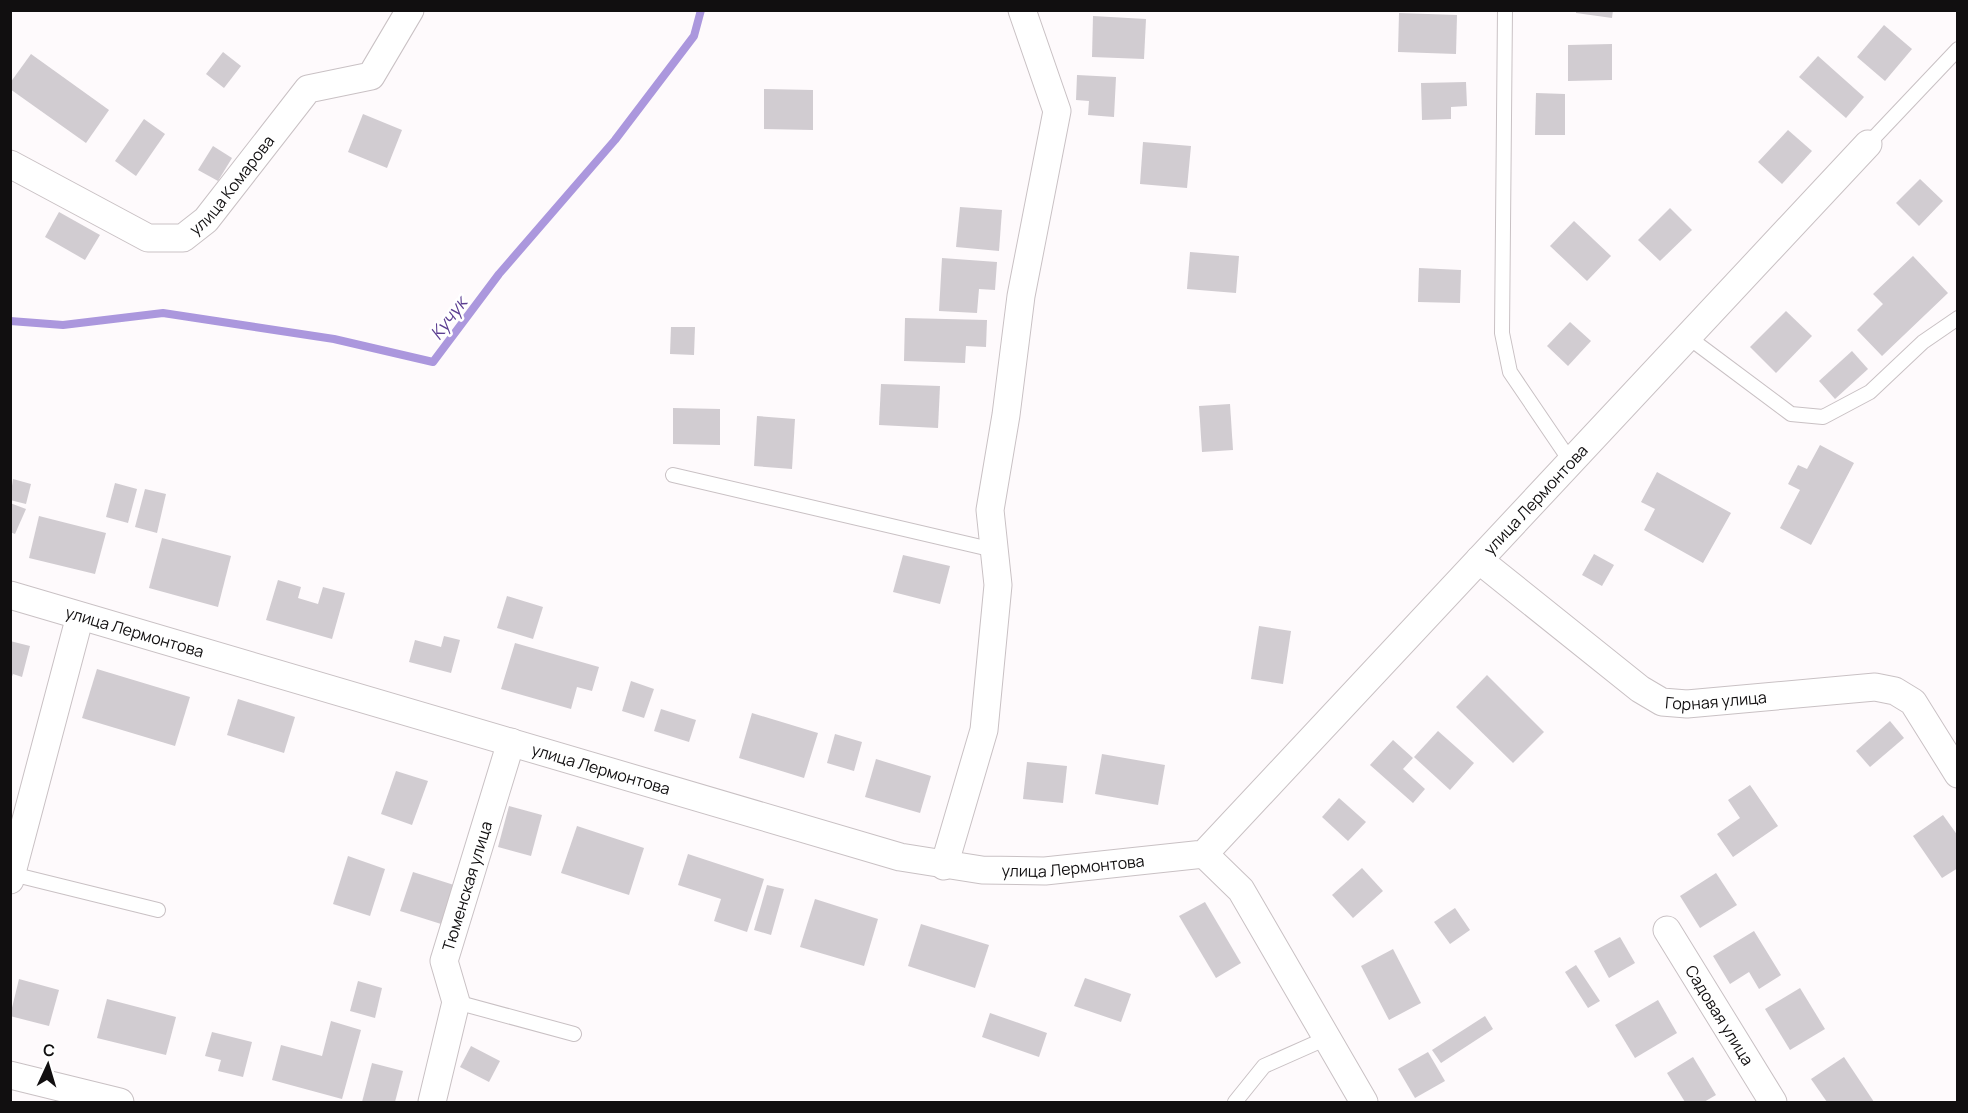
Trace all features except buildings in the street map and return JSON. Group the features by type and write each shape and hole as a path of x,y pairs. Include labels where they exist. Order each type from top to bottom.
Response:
{"street":[{"name":"улица Комарова","path":"10,164 148,238 183,238 206,219 308,89 371,76 410,10"},
{"path":"944,866 984,729 998,585 990,510 1021,296 1057,111 1022,10"},
{"name":"улица Лермонтова","path":"10,595 900,857 944,866 982,870 1045,871 1203,854 1868,144"},
{"name":"Горная улица","path":"1479,560 1640,689 1662,702 1687,704 1875,687 1895,691 1913,702 1958,774"},
{"path":"11,877 80,616"},
{"name":"Тюменская улица","path":"432,1102 456,1002 444,961 511,742"},
{"path":"1203,854 1241,890 1364,1102"},
{"name":"Садовая улица","path":"1666,930 1773,1102"},
{"path":"10,1075 120,1102"}],"lane":[{"path":"1505,10 1503,333 1510,372 1571,462"},
{"path":"1868,144 1958,49"},
{"path":"1688,337 1791,414 1823,417 1870,392 1923,342 1958,318"},
{"path":"672,475 994,550"},
{"path":"11,877 158,910"},
{"path":"456,1002 574,1034"},
{"path":"1235,1102 1264,1066 1327,1038"}],"waterway":[{"name":"Кучук","path":"10,321 63,325 163,313 334,339 433,362 499,274 615,140 694,36 701,10"}]}
